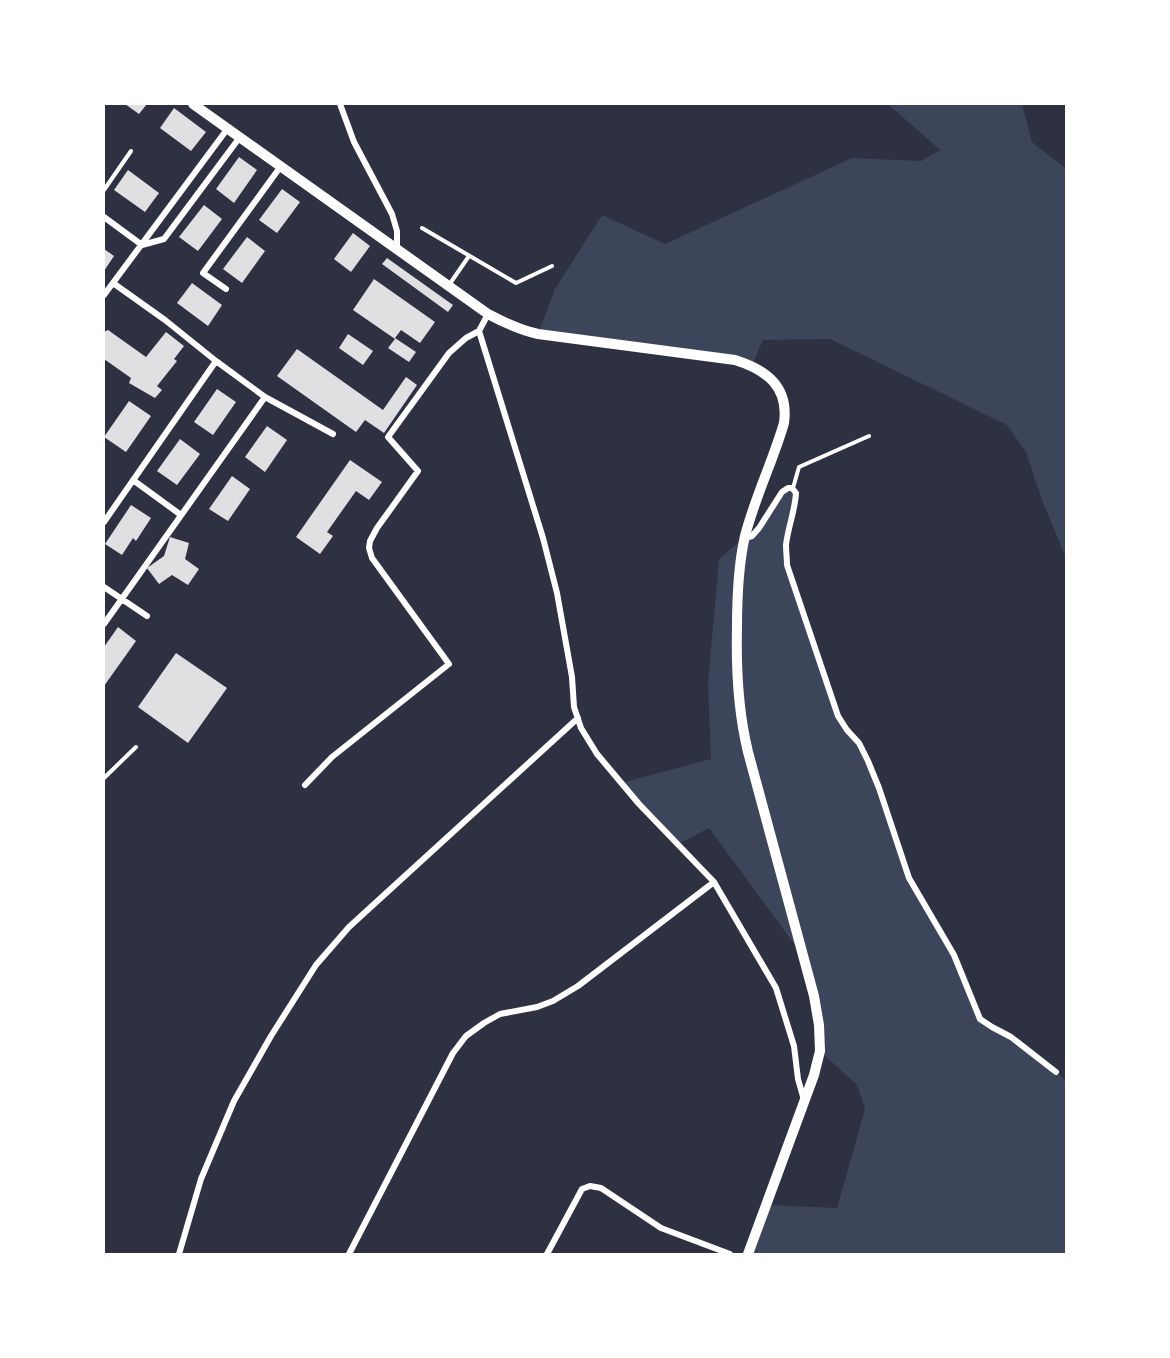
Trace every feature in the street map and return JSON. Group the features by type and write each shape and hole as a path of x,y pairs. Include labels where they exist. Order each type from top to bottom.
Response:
{"main road":[{"path":"193,104 488,314 505,323 538,334 735,360 752,365 773,381 780,391 785,402 784,423 744,538 737,607 738,688 742,725 751,763 814,996 819,1025 820,1051 814,1075 748,1254"}],"street":[{"path":"340,104 354,142 392,214 397,231 397,248"},
{"path":"104,296 228,128"},
{"path":"142,245 164,239 240,136"},
{"path":"226,290 203,273 281,166"},
{"path":"104,217 142,245"},
{"path":"113,283 265,397 333,434"},
{"path":"305,785 332,757 449,664 372,558 369,548 370,540 377,528 418,471 388,437 449,353 466,338 478,332 488,314"},
{"path":"478,332 543,538 557,593 572,677 574,707 580,728 597,754 639,804 714,882 776,988 794,1046 798,1079 804,1101"},
{"path":"104,522 216,361"},
{"path":"104,624 265,397"},
{"path":"133,480 181,515"},
{"path":"744,538 752,536 759,528 782,492 792,488 796,493 786,546 787,565 838,716 859,743 868,761 909,878 954,955 980,1019 1011,1037 1056,1072"},
{"path":"104,587 147,616"},
{"path":"179,1254 201,1179 234,1101 271,1036 316,965 349,927 578,718"},
{"path":"350,1254 453,1053 466,1036 500,1014 537,1007 553,1001 578,986 714,882"},
{"path":"547,1254 582,1189 590,1186 601,1188 661,1228 730,1254"}],"lane":[{"path":"104,190 131,151"},
{"path":"422,228 516,284 552,267"},
{"path":"449,285 469,256"},
{"path":"792,488 799,467 868,436"},
{"path":"104,778 136,747"}],"shaded area":[{"path":"888,104 1022,104 1032,142 1066,169 1066,558 1042,500 1026,452 1007,425 830,339 763,340 752,365 538,334 555,289 602,215 665,244 852,158 921,161 940,150"},
{"path":"788,488 796,493 789,528 787,565 838,716 868,761 909,878 954,955 980,1019 1011,1037 1066,1080 1066,1254 748,1254 766,1205 837,1208 865,1109 857,1085 820,1051 803,956 709,828 678,844 621,783 711,759 708,683 719,559 744,538 752,535"}],"building":[{"path":"125,104 147,104 139,114"},
{"path":"174,108 206,132 191,151 160,128"},
{"path":"239,157 257,170 234,203 216,189"},
{"path":"128,170 159,193 145,212 114,190"},
{"path":"282,189 300,202 277,233 259,220"},
{"path":"204,205 222,219 198,251 179,237"},
{"path":"353,233 370,246 351,272 334,259"},
{"path":"247,237 265,251 242,283 223,269"},
{"path":"104,249 114,256 104,271"},
{"path":"387,258 453,305 448,312 382,264"},
{"path":"374,279 435,322 420,343 401,330 395,338 416,352 409,362 388,348 395,339 353,310"},
{"path":"192,283 222,305 208,326 177,303"},
{"path":"108,330 146,357 166,332 184,346 174,359 177,361 157,386 162,390 155,398 129,383 131,378 104,359 104,332"},
{"path":"348,334 373,351 363,365 339,348"},
{"path":"297,349 383,410 406,377 417,385 384,433 365,420 356,432 277,376"},
{"path":"217,389 236,402 213,435 194,422"},
{"path":"129,401 151,416 126,452 104,437"},
{"path":"267,426 287,440 265,472 245,457"},
{"path":"180,439 200,454 177,485 157,471"},
{"path":"350,460 382,482 369,500 356,491 327,532 333,536 320,554 296,537"},
{"path":"232,476 250,489 228,521 209,509"},
{"path":"131,505 151,518 136,541 133,538 122,555 105,544"},
{"path":"170,537 189,543 185,559 199,569 188,585 172,575 159,584 147,568 164,556"},
{"path":"118,627 136,641 104,686 104,647"},
{"path":"176,653 227,688 188,743 138,707"}]}
